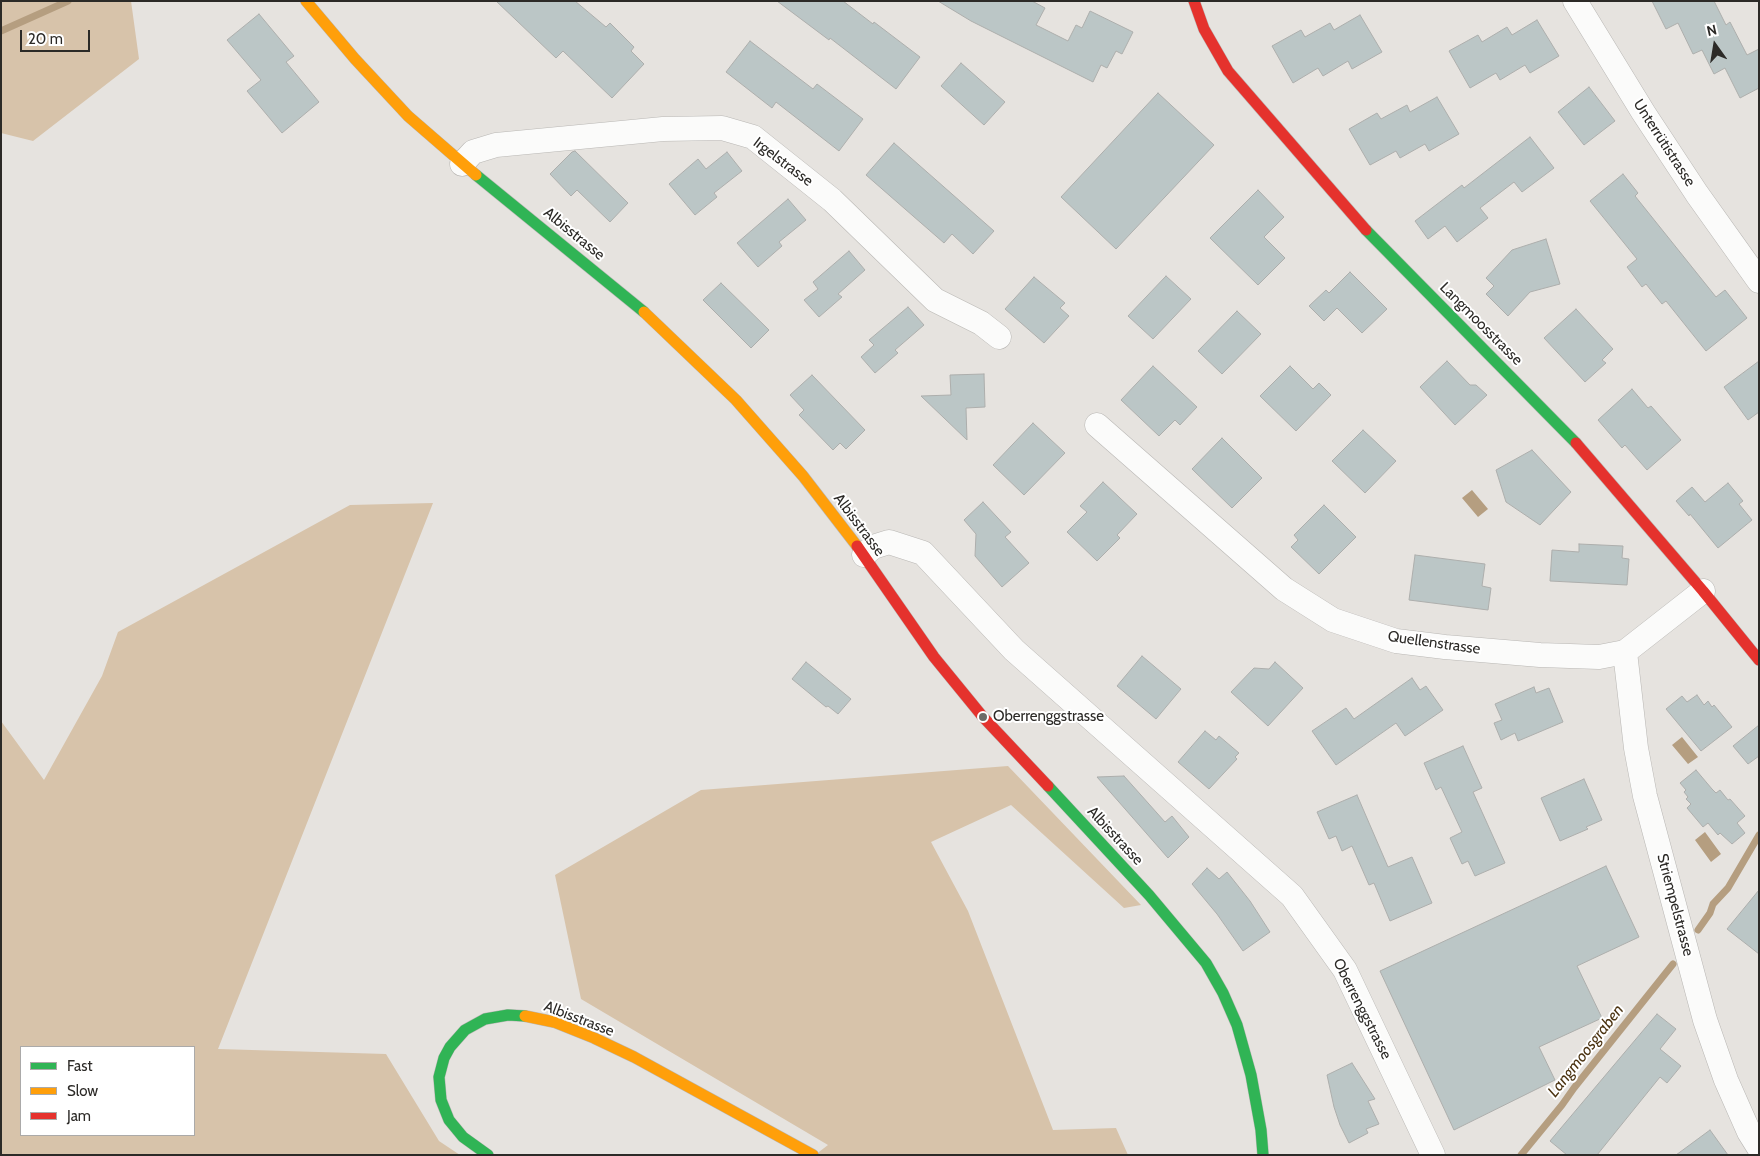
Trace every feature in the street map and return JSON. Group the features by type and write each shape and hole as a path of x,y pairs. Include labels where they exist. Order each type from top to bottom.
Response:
{"main road":[{"name":"Albisstrasse","path":"306,1 355,59 408,116 462,164 606,280 683,348 736,400 803,476 864,555 934,657 983,717 1149,895 1206,963 1223,993 1237,1025 1251,1076 1261,1130 1263,1155"},
{"name":"Langmoosstrasse","path":"1194,1 1204,29 1228,71 1262,112 1370,234 1568,434 1703,591 1759,660"},
{"name":"Albisstrasse","path":"488,1155 463,1137 449,1120 441,1100 439,1077 447,1052 465,1030 485,1019 508,1014 554,1022 594,1038 634,1057 813,1155"}],"street":[{"name":"Unterrütistrasse","path":"1575,1 1643,112 1697,194 1759,281"},
{"name":"Irgelstrasse","path":"462,164 473,152 496,145 654,130 722,128 753,138 832,200 935,300 981,323 999,336"},
{"name":"Quellenstrasse","path":"1097,425 1284,589 1334,620 1396,641 1540,655 1599,657 1625,652 1703,591"},
{"name":"Oberrenggstrasse","path":"864,555 873,548 889,542 922,553 1014,650 1292,896 1345,970 1433,1155"},
{"name":"Striempelstrasse","path":"1625,652 1636,748 1645,796 1705,1020 1726,1080 1749,1132 1759,1148"}],"shaded area":[{"path":"1,1 131,1 139,59 33,141 1,133"},
{"path":"1472,490 1488,509 1478,517 1462,498"},
{"path":"433,503 218,1049 386,1054 439,1141 460,1155 1,1155 1,721 44,780 102,676 118,632 350,505"},
{"path":"1682,737 1698,757 1688,764 1672,745"},
{"path":"1008,766 1141,905 1124,908 1011,805 931,842 968,911 1053,1130 1116,1128 1128,1155 815,1155 828,1145 581,999 555,875 701,790"},
{"path":"1705,832 1721,854 1711,862 1695,840"}],"building":[{"path":"496,1 575,1 606,27 610,23 634,47 631,51 644,64 612,98 563,51 556,58"},
{"path":"777,1 843,1 920,57 896,89 830,38 829,40"},
{"path":"938,1 1032,1 1045,8 1036,25 1068,41 1076,25 1082,28 1090,11 1133,32 1122,54 1116,51 1107,68 1101,65 1093,82 971,21"},
{"path":"1652,1 1714,1 1726,25 1730,22 1747,55 1759,49 1759,88 1740,98 1725,68 1714,74 1702,50 1693,54 1678,23 1666,29"},
{"path":"259,14 294,56 286,62 319,102 282,133 247,91 261,80 227,40"},
{"path":"1360,15 1382,52 1352,69 1348,61 1323,76 1318,68 1293,83 1272,46 1301,30 1305,37 1330,23 1334,30"},
{"path":"1537,20 1559,56 1530,73 1525,65 1500,80 1496,73 1470,88 1449,51 1478,35 1482,42 1507,27 1512,35"},
{"path":"750,41 813,89 817,84 863,119 839,151 776,102 772,108 726,72"},
{"path":"961,63 1005,102 984,125 941,86"},
{"path":"1589,87 1615,121 1584,145 1558,112"},
{"path":"1158,93 1214,145 1116,249 1061,197"},
{"path":"1437,97 1459,134 1429,151 1425,144 1400,158 1396,151 1370,165 1349,129 1377,113 1381,119 1407,105 1410,112"},
{"path":"1530,137 1554,168 1522,192 1514,182 1480,208 1488,218 1457,242 1445,226 1428,239 1415,221 1462,185 1464,188"},
{"path":"894,143 994,231 973,254 952,234 944,243 866,175"},
{"path":"575,151 628,203 610,222 577,190 571,196 550,174"},
{"path":"727,152 742,171 714,193 717,197 695,215 669,184 698,159 706,169"},
{"path":"1623,174 1638,193 1635,196 1716,297 1725,290 1747,318 1706,351 1666,301 1662,304 1646,284 1642,287 1627,267 1637,259 1590,201"},
{"path":"1258,190 1284,217 1264,237 1285,258 1258,285 1210,238"},
{"path":"788,199 806,220 779,242 782,246 758,267 737,243"},
{"path":"1546,239 1560,284 1530,292 1508,316 1486,294 1494,286 1486,278 1512,250"},
{"path":"849,251 865,270 838,294 842,297 819,317 804,300 818,289 813,282"},
{"path":"1350,272 1387,309 1362,333 1337,308 1324,321 1309,306 1326,290 1329,293"},
{"path":"1166,276 1191,299 1153,339 1128,316"},
{"path":"1034,277 1065,303 1060,308 1069,316 1044,343 1005,309"},
{"path":"721,283 769,330 751,348 703,300"},
{"path":"908,307 924,325 895,350 898,353 875,373 861,357 874,345 869,340"},
{"path":"1576,309 1613,349 1602,360 1606,363 1585,382 1544,338"},
{"path":"1237,311 1261,334 1222,374 1198,351"},
{"path":"1447,361 1470,385 1476,385 1487,395 1455,425 1420,387"},
{"path":"1759,361 1759,412 1748,420 1724,387"},
{"path":"1153,366 1197,407 1180,425 1175,420 1159,436 1121,400"},
{"path":"1290,366 1313,389 1319,383 1331,395 1296,431 1260,396"},
{"path":"984,374 985,407 966,408 967,440 921,396 951,395 950,375"},
{"path":"812,375 865,430 846,449 840,443 833,450 799,415 804,410 790,395"},
{"path":"1632,389 1648,408 1651,406 1681,440 1647,470 1625,445 1622,448 1598,420"},
{"path":"1033,423 1065,453 1024,495 993,465"},
{"path":"1363,430 1396,461 1365,493 1332,461"},
{"path":"1222,438 1262,478 1232,508 1192,469"},
{"path":"1532,450 1571,492 1540,525 1506,502 1496,470"},
{"path":"1103,482 1137,514 1117,535 1120,538 1097,561 1067,532 1087,512 1080,506"},
{"path":"1728,483 1743,501 1739,504 1752,520 1718,548 1690,514 1689,516 1676,501 1692,487 1705,502"},
{"path":"983,502 1011,532 1005,537 1029,563 1002,587 975,556 976,534 964,520"},
{"path":"1324,505 1356,537 1319,574 1291,547 1298,540 1294,535"},
{"path":"1579,544 1623,546 1622,558 1629,559 1627,585 1550,581 1552,550 1579,552"},
{"path":"1415,555 1485,564 1482,586 1491,588 1488,610 1409,600"},
{"path":"1142,656 1181,689 1156,719 1117,686"},
{"path":"806,662 851,699 838,714 828,706 826,707 792,679"},
{"path":"1275,662 1303,688 1268,726 1231,692 1254,668 1269,669"},
{"path":"1412,678 1420,690 1426,686 1443,710 1405,736 1396,723 1336,765 1312,731 1346,708 1354,719"},
{"path":"1534,687 1536,693 1549,688 1563,722 1518,741 1515,733 1501,740 1494,723 1502,720 1495,704"},
{"path":"1697,695 1704,705 1708,701 1712,707 1714,705 1732,727 1701,751 1666,709 1682,696 1687,702"},
{"path":"1759,725 1759,756 1748,764 1733,746"},
{"path":"1205,731 1216,740 1219,736 1239,753 1235,757 1237,759 1209,789 1178,762"},
{"path":"1463,746 1482,788 1473,792 1505,863 1475,876 1468,861 1462,864 1450,838 1462,832 1441,787 1436,790 1424,763"},
{"path":"1696,770 1716,793 1720,790 1745,816 1737,823 1745,833 1732,844 1720,833 1718,835 1708,823 1703,827 1687,808 1691,804 1686,799 1688,797 1684,792 1686,790 1680,783"},
{"path":"1124,776 1165,822 1172,816 1189,837 1168,858 1097,777"},
{"path":"1584,779 1602,820 1586,827 1588,829 1560,841 1541,798"},
{"path":"1357,795 1388,867 1412,857 1432,903 1390,921 1374,883 1369,885 1352,846 1342,851 1336,836 1329,839 1317,812"},
{"path":"1606,866 1639,937 1577,966 1602,1018 1539,1047 1555,1080 1454,1130 1380,971"},
{"path":"1207,868 1219,879 1227,872 1250,901 1270,932 1243,951 1217,914 1192,884"},
{"path":"1759,890 1759,954 1727,929"},
{"path":"1657,1014 1676,1029 1660,1049 1681,1066 1667,1083 1660,1077 1597,1155 1567,1155 1550,1141"},
{"path":"1352,1063 1375,1099 1368,1101 1379,1124 1366,1129 1368,1133 1349,1143 1334,1107 1327,1075"},
{"path":"1710,1130 1728,1155 1676,1155"}],"waterway":[{"path":"1,31 68,1"},
{"name":"Langmoosgraben","path":"1698,930 1710,913 1713,904 1728,888 1759,835"},
{"name":"Langmoosgraben","path":"1521,1155 1673,964"}],"traffic: fast":[{"path":"476,175 644,312"},
{"path":"1366,230 1576,443"},
{"path":"1048,786 1149,895 1206,963 1223,993 1237,1025 1251,1075 1261,1130 1263,1155"},
{"path":"488,1155 463,1137 449,1120 441,1100 439,1077 444,1058 450,1047 465,1030 485,1019 508,1015 525,1016"}],"traffic: slow":[{"path":"306,1 355,59 408,116 476,175"},
{"path":"644,312 736,400 803,476 857,546"},
{"path":"525,1016 554,1022 634,1057 813,1155"}],"traffic: jam":[{"path":"1194,1 1204,29 1228,71 1366,230"},
{"path":"1576,443 1703,591 1759,660"},
{"path":"857,546 934,657 983,717 1048,786"}],"place":[{"name":"Oberrenggstrasse","path":"983,717"}]}
